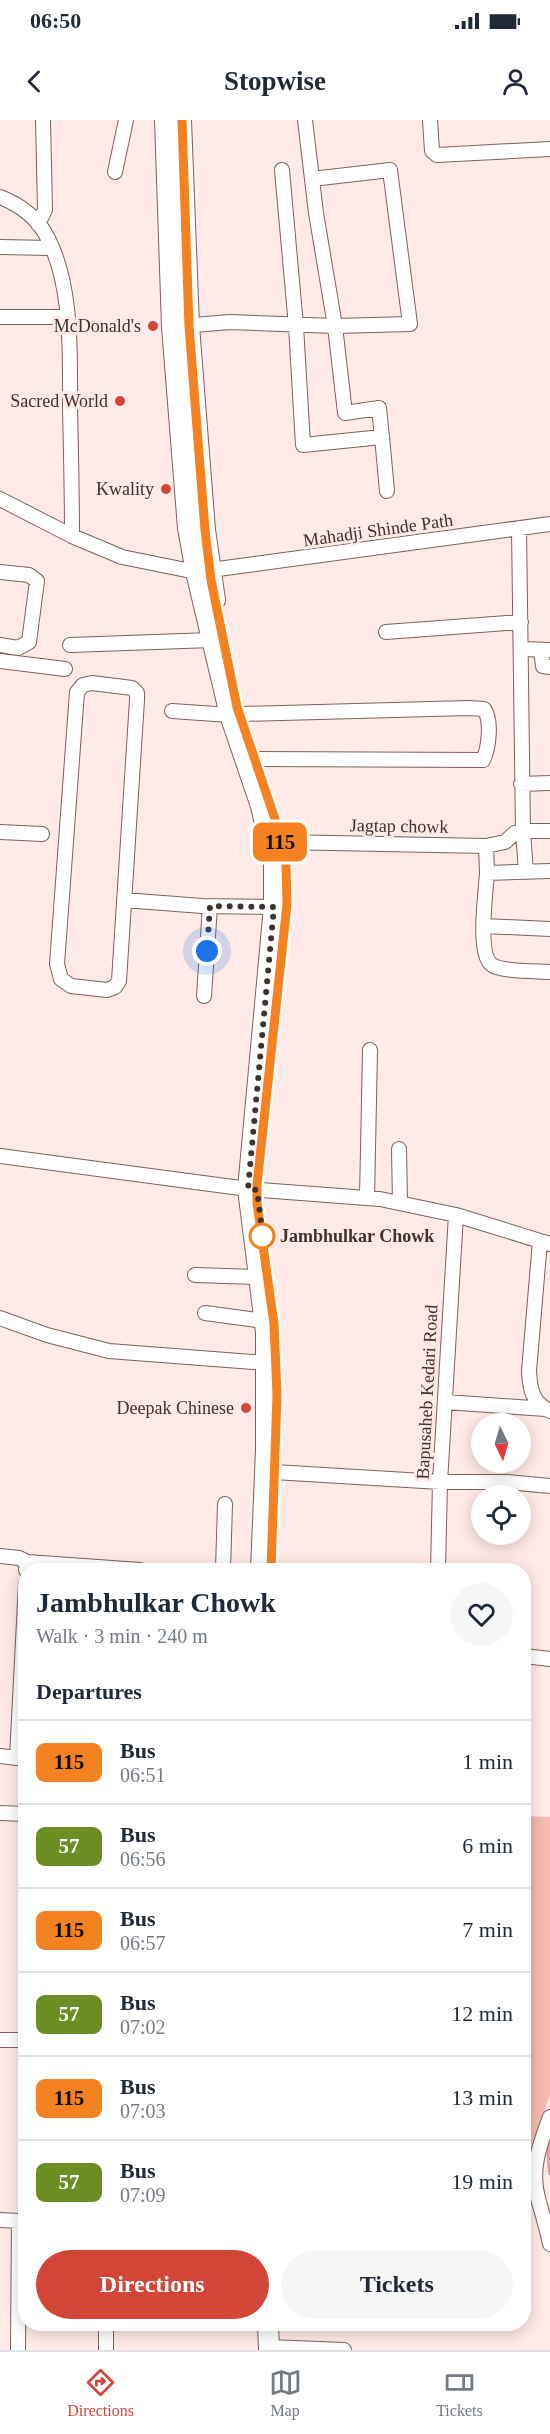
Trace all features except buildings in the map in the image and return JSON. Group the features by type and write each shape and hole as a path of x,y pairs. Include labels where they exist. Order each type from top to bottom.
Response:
{"main road":[{"path":"165,120 181,326"},
{"path":"182,120 181,326 188,528 203,571 235,715 254,759 276,822 286,865 287,904 253,1190 257,1203 274,1324 277,1395 271,1563"},
{"path":"203,571 212,640 261,806 274,863 274,907 253,1190 266,1363 261,1563"},
{"path":"260,2331 265,2349"},
{"path":"265,2349 267,2331"}],"street":[{"path":"38,224 45,210 43,120"},
{"path":"115,172 126,120"},
{"path":"305,120 335,326 345,414 379,408 387,491"},
{"path":"430,120 432,151 436,155 550,149"},
{"path":"282,170 296,326 303,445 382,437"},
{"path":"181,326 230,322 296,326 410,324 390,170 312,179"},
{"path":"0,196 25,210 45,232 57,262 64,292 70,345 72,536"},
{"path":"0,247 51,248"},
{"path":"0,317 67,317"},
{"name":"Mahadji Shinde Path","path":"0,499 72,536 122,557 203,571 550,524"},
{"path":"519,528 522,649 519,832 526,872"},
{"path":"0,572 29,575 37,580 29,642 18,648 0,645"},
{"path":"387,632 521,622"},
{"path":"70,645 212,640"},
{"path":"522,649 545,650 541,664 550,668"},
{"path":"0,661 65,669"},
{"path":"92,683 132,688 137,693 124,900 119,981 115,987 107,990 71,986 61,979 57,964 77,692 83,685 92,683"},
{"path":"172,711 235,715 468,708 484,709 488,715 487,752 483,760 254,759"},
{"path":"521,784 550,783"},
{"path":"519,832 550,831"},
{"path":"0,832 42,834"},
{"name":"Jagtap chowk","path":"280,842 486,846 505,842 519,832"},
{"path":"486,846 484,926 486,954 490,964 498,968 550,972"},
{"path":"487,873 550,871"},
{"path":"124,900 210,906 274,907"},
{"path":"204,996 210,906"},
{"path":"484,926 550,929"},
{"path":"367,1198 370,1050"},
{"path":"399,1149 400,1203"},
{"path":"0,1156 253,1190 367,1198 400,1203 456,1215 545,1243 529,1371 530,1388 535,1401 548,1410"},
{"name":"Bapusaheb Kedari Road","path":"438,1563 440,1482 456,1215"},
{"path":"195,1275 259,1277"},
{"path":"206,1313 264,1321"},
{"path":"0,1318 47,1335 109,1351 266,1363"},
{"path":"445,1402 548,1410"},
{"path":"274,1472 440,1482 507,1482 550,1486"},
{"path":"223,1563 225,1504"},
{"path":"0,1556 19,1558 23,1563"},
{"path":"531,1657 550,1659 550,1654"},
{"path":"0,1756 18,1758"},
{"path":"0,1813 18,1814"},
{"path":"0,2040 18,2040"},
{"path":"550,2116 540,2142 534,2168 537,2198 547,2224 550,2244"},
{"path":"531,2200 537,2198"},
{"path":"0,2220 18,2221"},
{"path":"18,2331 18,2350"},
{"path":"106,2331 106,2350"},
{"path":"265,2349 345,2350"}],"shaded area":[{"path":"531,1816 550,1817 550,2095 531,2148"}],"waterway":[{"path":"550,2141 548,2148 550,2173"}],"bus line":[{"name":"115","path":"182,120 189,326 211,580 237,707 276,822 286,865 287,904 257,1185 257,1203 273,1306 277,1395 271,1563"}],"place":[{"name":"McDonald's","path":"153,326"},
{"name":"Sacred World","path":"120,401"},
{"name":"Kwality","path":"166,489"},
{"name":"Jambhulkar Chowk","path":"262,1236"},
{"name":"Deepak Chinese","path":"246,1408"}],"route":[{"path":"207,951 210,906 274,907 248,1189 257,1190 264,1246 262,1236"}]}
